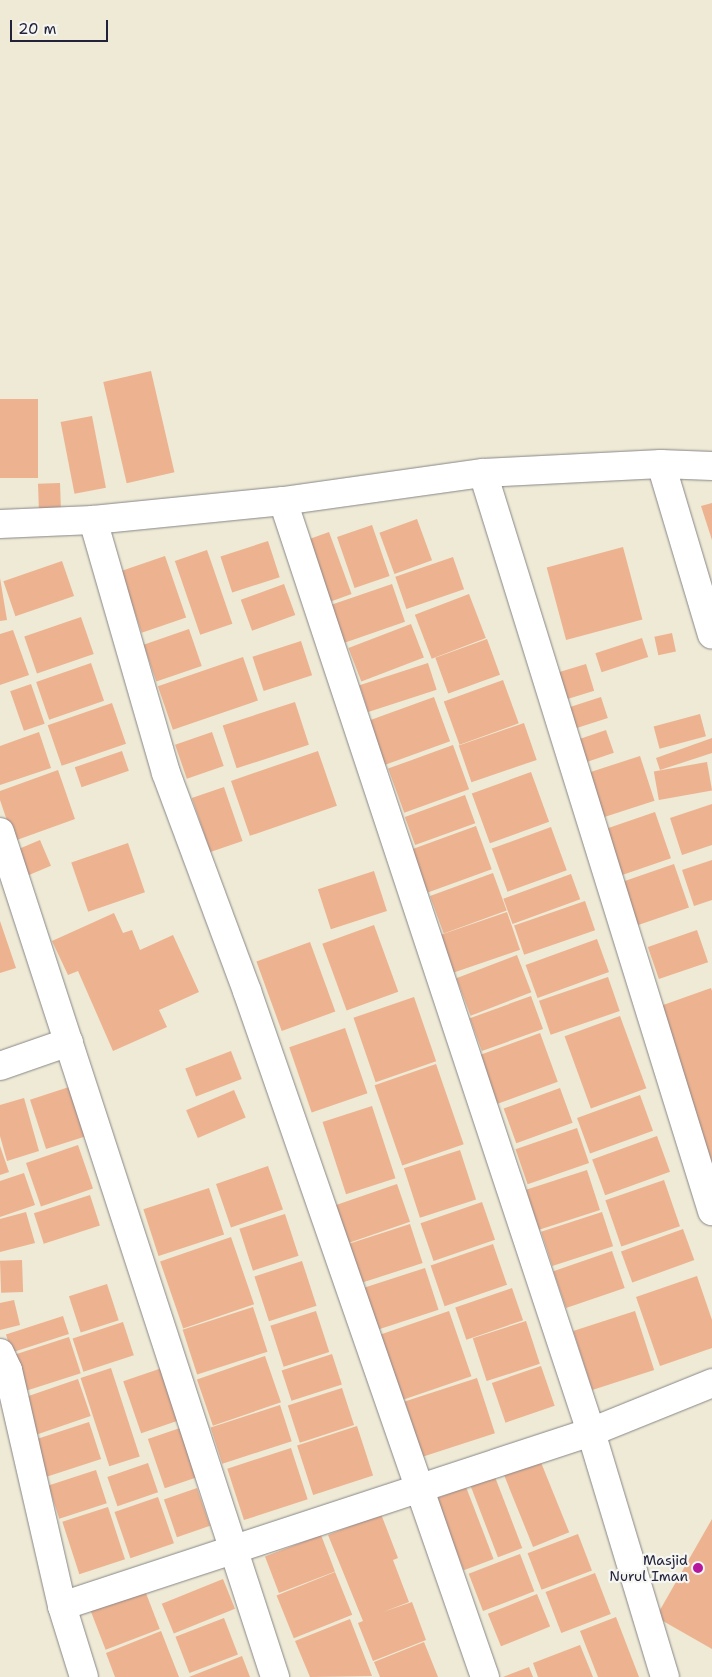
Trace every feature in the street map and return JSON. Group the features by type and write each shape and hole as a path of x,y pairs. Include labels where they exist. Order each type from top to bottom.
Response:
{"street":[{"path":"0,524 93,520 283,501 483,473 661,464 712,466"},
{"path":"661,464 712,635"},
{"path":"483,473 712,1211"},
{"path":"283,501 591,1432 665,1677"},
{"path":"93,520 166,773 246,991 484,1677"},
{"path":"0,832 232,1552 275,1677"},
{"path":"0,1066 69,1042"},
{"path":"0,1354 8,1370 62,1606 84,1677"},
{"path":"62,1606 232,1552 591,1432 712,1383"}],"building":[{"path":"151,371 174,472 127,483 103,382"},
{"path":"0,399 38,399 38,478 0,478"},
{"path":"92,416 106,488 75,494 61,422"},
{"path":"60,483 61,511 39,512 38,484"},
{"path":"712,503 712,540 701,506"},
{"path":"417,519 432,560 394,574 379,533"},
{"path":"372,525 390,576 355,588 337,537"},
{"path":"329,532 352,594 325,604 303,542"},
{"path":"268,541 280,577 232,593 220,556"},
{"path":"623,547 642,619 566,640 547,567"},
{"path":"207,550 232,624 200,635 175,561"},
{"path":"165,556 186,617 142,633 121,571"},
{"path":"453,557 464,589 406,609 395,577"},
{"path":"62,561 74,596 15,616 3,581"},
{"path":"0,578 7,620 0,621"},
{"path":"284,584 295,615 252,631 241,600"},
{"path":"392,584 405,622 345,643 331,605"},
{"path":"469,594 486,638 432,659 415,615"},
{"path":"81,617 94,654 37,673 24,637"},
{"path":"411,624 424,658 361,682 348,648"},
{"path":"189,629 202,666 156,682 144,645"},
{"path":"13,630 29,675 0,685 0,634"},
{"path":"672,633 676,652 658,655 654,637"},
{"path":"642,638 648,657 602,672 595,653"},
{"path":"487,639 500,675 448,694 435,658"},
{"path":"301,641 312,675 264,691 252,657"},
{"path":"243,657 258,700 173,730 158,686"},
{"path":"91,663 104,701 49,720 36,682"},
{"path":"428,663 437,690 368,712 360,685"},
{"path":"586,664 594,691 564,700 555,673"},
{"path":"503,680 519,723 460,745 444,702"},
{"path":"31,684 45,724 24,731 10,691"},
{"path":"434,697 450,741 385,765 369,721"},
{"path":"601,697 608,718 575,729 568,708"},
{"path":"295,702 309,745 237,768 223,725"},
{"path":"112,703 126,744 62,766 48,725"},
{"path":"700,714 706,736 660,749 654,726"},
{"path":"524,723 537,760 471,782 459,745"},
{"path":"606,730 614,753 582,764 574,741"},
{"path":"39,732 51,768 0,785 0,746"},
{"path":"212,732 224,766 187,779 175,745"},
{"path":"712,738 712,753 660,770 656,758"},
{"path":"453,745 469,789 404,813 388,769"},
{"path":"122,751 129,771 82,787 75,767"},
{"path":"318,751 337,806 250,836 231,781"},
{"path":"640,756 655,801 597,819 583,775"},
{"path":"707,762 712,791 659,800 654,771"},
{"path":"58,770 75,819 14,841 0,800 0,791"},
{"path":"531,772 549,822 490,843 472,794"},
{"path":"224,787 243,841 210,852 192,798"},
{"path":"465,795 475,823 415,845 405,817"},
{"path":"712,804 712,845 682,855 670,818"},
{"path":"655,812 671,858 614,878 598,832"},
{"path":"476,826 492,869 428,892 412,849"},
{"path":"551,827 567,870 508,892 492,849"},
{"path":"40,840 51,866 26,876 15,851"},
{"path":"128,843 145,892 88,912 71,863"},
{"path":"712,860 712,900 694,906 682,870"},
{"path":"674,864 689,907 630,928 615,884"},
{"path":"374,871 387,911 331,929 318,889"},
{"path":"493,873 507,911 444,934 430,896"},
{"path":"571,874 580,899 513,924 503,899"},
{"path":"585,901 595,930 524,955 514,925"},
{"path":"507,912 520,950 454,973 441,935"},
{"path":"114,913 123,933 132,930 140,950 173,935 199,992 159,1010 167,1027 113,1051 78,971 68,975 52,941"},
{"path":"0,921 16,968 0,973"},
{"path":"374,925 398,992 347,1011 322,944"},
{"path":"697,930 708,962 659,979 648,947"},
{"path":"597,939 609,972 538,998 526,965"},
{"path":"310,942 335,1012 282,1031 256,961"},
{"path":"517,955 531,992 471,1016 456,978"},
{"path":"608,977 620,1011 551,1035 539,1001"},
{"path":"711,988 712,991 712,1183 652,1009"},
{"path":"531,996 543,1029 482,1051 470,1018"},
{"path":"414,997 436,1061 376,1082 353,1018"},
{"path":"620,1016 646,1088 591,1109 565,1036"},
{"path":"345,1028 367,1093 312,1112 289,1047"},
{"path":"540,1033 558,1082 498,1104 480,1055"},
{"path":"231,1051 242,1079 196,1097 185,1069"},
{"path":"436,1064 464,1144 402,1166 375,1085"},
{"path":"69,1087 85,1136 46,1149 30,1100"},
{"path":"560,1088 573,1123 516,1143 504,1109"},
{"path":"234,1090 246,1118 198,1138 186,1110"},
{"path":"640,1095 653,1131 590,1154 577,1118"},
{"path":"24,1098 39,1151 7,1161 0,1136 0,1105"},
{"path":"372,1106 395,1178 346,1194 323,1122"},
{"path":"577,1128 589,1163 528,1184 516,1149"},
{"path":"657,1136 670,1172 605,1195 592,1160"},
{"path":"78,1145 93,1188 41,1206 26,1163"},
{"path":"0,1146 9,1172 0,1175"},
{"path":"460,1150 476,1199 420,1218 404,1168"},
{"path":"268,1166 283,1209 231,1227 216,1184"},
{"path":"587,1170 600,1210 539,1230 526,1190"},
{"path":"24,1173 35,1205 0,1217 0,1181"},
{"path":"664,1180 680,1226 621,1247 605,1200"},
{"path":"397,1184 410,1222 342,1245 329,1207"},
{"path":"209,1188 224,1235 159,1256 143,1209"},
{"path":"90,1195 100,1225 44,1244 34,1213"},
{"path":"482,1202 495,1240 434,1261 421,1223"},
{"path":"26,1212 35,1243 0,1252 0,1219"},
{"path":"602,1212 613,1246 552,1266 541,1232"},
{"path":"285,1214 299,1256 253,1271 239,1229"},
{"path":"410,1224 423,1263 357,1284 344,1245"},
{"path":"683,1229 694,1260 632,1283 621,1252"},
{"path":"231,1237 254,1304 183,1329 160,1261"},
{"path":"493,1244 507,1285 445,1306 431,1265"},
{"path":"612,1251 625,1288 566,1308 553,1271"},
{"path":"22,1260 23,1292 1,1293 0,1261"},
{"path":"302,1261 317,1306 269,1321 254,1276"},
{"path":"425,1268 439,1310 373,1331 359,1289"},
{"path":"697,1276 712,1320 712,1348 660,1366 636,1297"},
{"path":"107,1284 119,1320 81,1333 69,1296"},
{"path":"512,1288 523,1320 466,1340 455,1308"},
{"path":"14,1300 20,1325 0,1330 0,1303"},
{"path":"253,1307 268,1352 197,1375 183,1330"},
{"path":"316,1311 329,1352 284,1367 270,1326"},
{"path":"449,1311 471,1376 399,1401 376,1336"},
{"path":"635,1311 654,1370 592,1390 573,1331"},
{"path":"63,1316 69,1334 12,1353 6,1335"},
{"path":"526,1321 540,1364 487,1381 473,1338"},
{"path":"123,1322 134,1355 83,1372 73,1338"},
{"path":"69,1337 81,1373 25,1391 13,1355"},
{"path":"332,1354 342,1384 291,1401 282,1370"},
{"path":"265,1356 281,1402 213,1426 197,1379"},
{"path":"541,1366 555,1406 506,1423 492,1383"},
{"path":"111,1368 140,1456 109,1466 81,1378"},
{"path":"162,1368 180,1420 141,1433 123,1381"},
{"path":"477,1378 495,1433 423,1457 405,1401"},
{"path":"78,1379 91,1416 34,1435 21,1399"},
{"path":"342,1388 354,1425 300,1443 288,1406"},
{"path":"280,1405 292,1441 222,1464 211,1428"},
{"path":"89,1422 101,1459 46,1477 34,1440"},
{"path":"357,1426 373,1475 313,1495 297,1445"},
{"path":"180,1428 197,1477 165,1488 148,1439"},
{"path":"291,1448 308,1499 244,1520 227,1469"},
{"path":"540,1460 569,1532 533,1547 504,1475"},
{"path":"148,1463 158,1492 117,1506 107,1477"},
{"path":"96,1470 107,1503 59,1519 48,1485"},
{"path":"495,1477 522,1548 498,1557 471,1486"},
{"path":"466,1487 494,1559 464,1570 436,1498"},
{"path":"197,1488 210,1526 177,1537 164,1499"},
{"path":"158,1497 174,1543 130,1558 115,1512"},
{"path":"108,1507 125,1559 79,1574 62,1522"},
{"path":"381,1514 398,1558 393,1560 409,1602 383,1612 412,1602 426,1640 373,1661 358,1623 363,1621 328,1535"},
{"name":"Masjid Nurul Iman","path":"712,1519 712,1649 656,1617"},
{"path":"578,1534 592,1570 542,1590 528,1553"},
{"path":"321,1535 335,1571 279,1593 265,1557"},
{"path":"520,1554 534,1591 483,1611 469,1574"},
{"path":"335,1572 352,1615 294,1638 277,1596"},
{"path":"595,1573 611,1614 561,1633 546,1592"},
{"path":"223,1579 235,1609 174,1633 162,1604"},
{"path":"144,1588 160,1629 106,1650 90,1609"},
{"path":"537,1594 550,1626 501,1646 488,1614"},
{"path":"616,1617 639,1677 598,1677 580,1631"},
{"path":"224,1618 238,1654 189,1673 175,1637"},
{"path":"350,1619 372,1676 310,1677 295,1641"},
{"path":"161,1631 179,1677 115,1677 106,1653"},
{"path":"424,1642 438,1677 380,1677 374,1662"},
{"path":"580,1645 593,1677 538,1677 533,1663"},
{"path":"242,1656 250,1677 189,1677"},
{"path":"529,1667 533,1677 503,1677"}],"place":[{"name":"Masjid Nurul Iman","path":"698,1568"}]}
